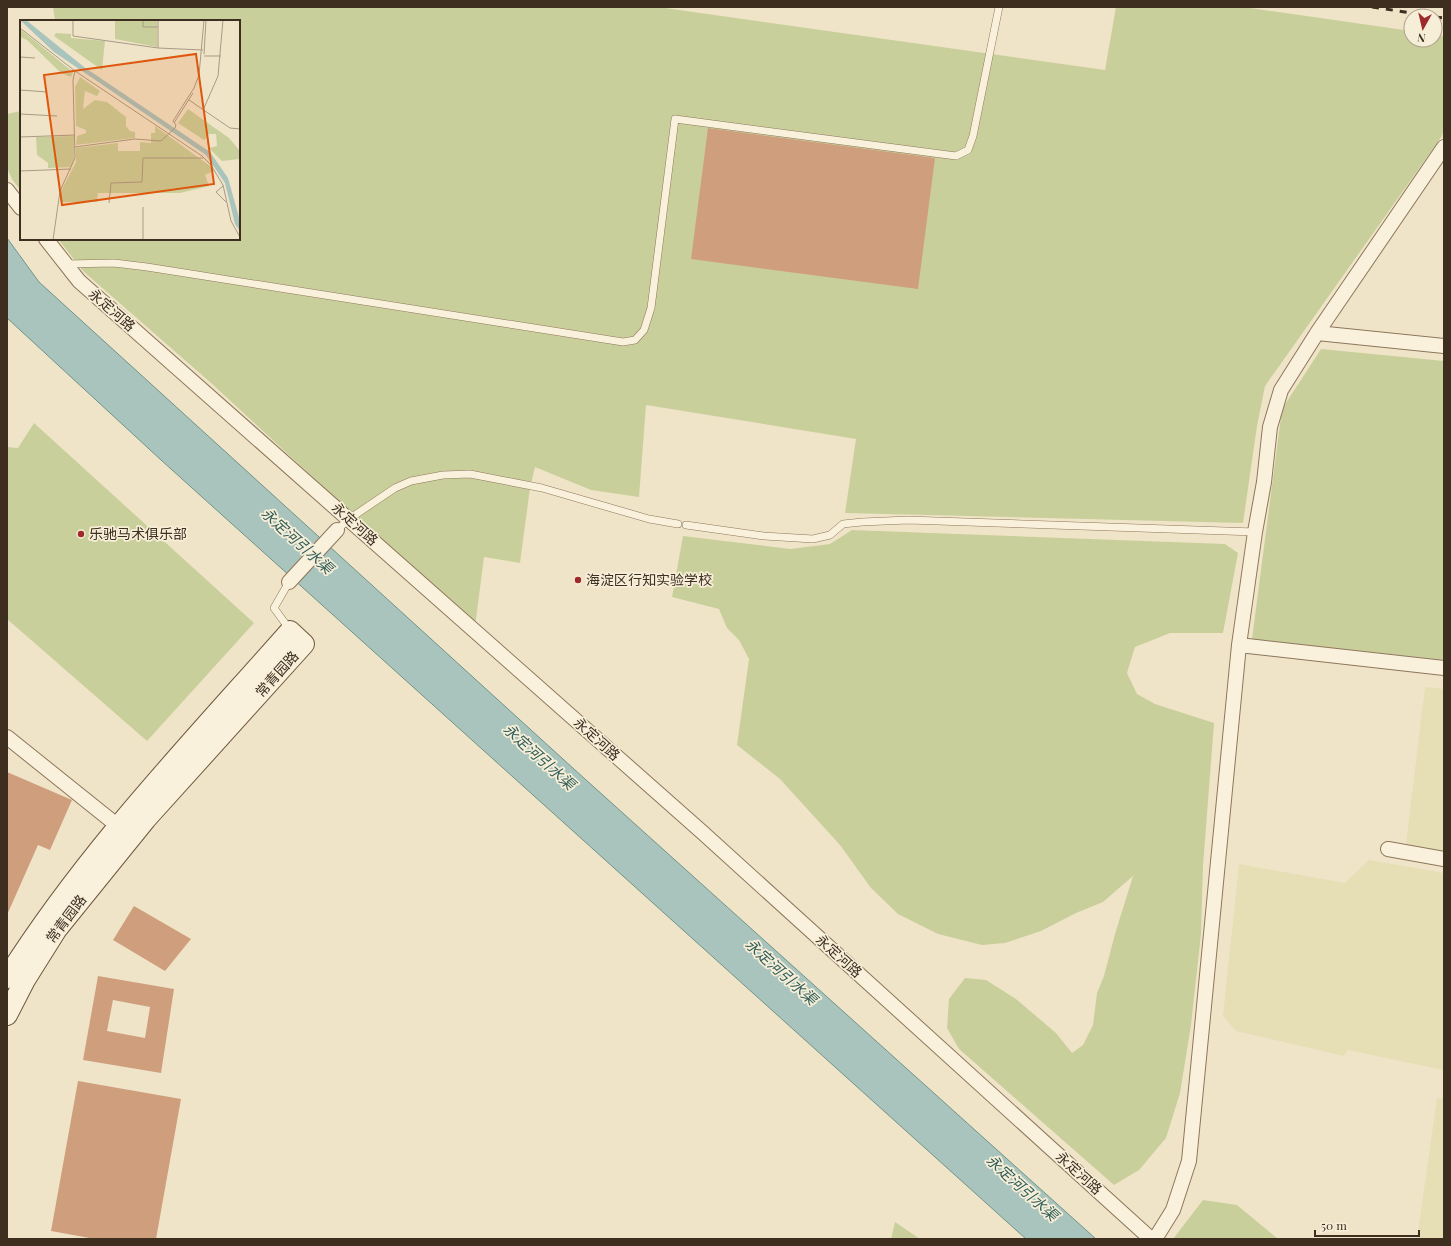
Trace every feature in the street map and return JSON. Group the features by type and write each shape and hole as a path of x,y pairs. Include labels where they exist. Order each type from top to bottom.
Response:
{"street":[{"path":"1155,1239 1173,1210 1189,1161 1239,645 1255,532 1264,482 1270,427 1281,390 1317,333 1444,147"},
{"path":"7,190 20,207"},
{"name":"永定河路","path":"47,240 79,281 696,827 1151,1239"},
{"path":"1317,333 1444,346"},
{"path":"289,582 337,530"},
{"name":"常青园路","path":"7,978 33,936 118,826 290,630 304,644 146,819 57,929 25,980 7,1015"},
{"path":"1239,645 1444,668"},
{"path":"7,737 118,826"},
{"path":"1388,849 1444,859"}],"lane":[{"path":"66,264 114,263 623,342 635,340 644,330 651,308 675,119 956,156 968,150 999,7"},
{"path":"337,530 349,519 395,488 411,481 443,475 470,474 542,488 649,520 678,524"},
{"path":"686,525 764,536 813,539 830,535 842,524 908,520 1255,532"},
{"path":"289,582 274,608 290,630"}],"shaded area":[{"path":"1425,687 1444,689 1444,852 1406,844"},
{"path":"1369,860 1444,873 1444,1070 1348,1050 1344,1056 1236,1031 1223,1016 1239,864 1345,883"},
{"path":"1437,1098 1444,1099 1444,1239 1417,1239"}],"green space":[{"path":"53,7 658,7 1105,70 1116,7 1243,7 1403,30 1403,48 1443,48 1444,36 1444,128 1442,136 1265,386 1257,426 1243,523 845,513 856,439 646,405 639,497 591,490 535,467 530,488 520,563 484,557 475,627 211,383 83,271 59,240 240,240 240,20 55,20"},
{"path":"20,111 20,190 12,179 7,168 7,114"},
{"path":"1321,349 1444,361 1444,660 1252,639 1282,409"},
{"name":"乐驰马术俱乐部","path":"34,423 254,623 147,741 7,619 7,447 18,448"},
{"path":"852,530 1225,544 1238,553 1223,633 1170,633 1135,647 1127,673 1137,694 1155,704 1214,723 1203,866 1201,934 1191,1025 1180,1093 1166,1138 1139,1170 1114,1185 959,1049 947,1028 949,999 965,978 986,980 1016,999 1056,1033 1072,1053 1083,1045 1093,1025 1097,993 1104,976 1133,876 1103,902 1076,913 1041,931 1005,943 982,945 938,934 898,914 871,888 840,845 780,779 737,745 749,659 739,640 727,628 719,609 672,597 683,536 790,549 830,544"},
{"path":"1203,1200 1237,1205 1278,1239 1173,1239"},
{"path":"895,1222 920,1239 891,1239"}],"water":[{"name":"永定河引水渠","path":"7,238 39,282 575,770 1096,1239 1026,1239 161,460 7,318"}],"building":[{"path":"708,128 935,158 918,289 691,259"},
{"path":"7,772 72,800 50,850 38,845 7,915"},
{"path":"134,906 191,939 165,971 113,940"},
{"path":"98,976 174,989 161,1073 83,1060","holes":["113,1000 150,1007 145,1038 107,1031"]},
{"path":"78,1081 181,1099 156,1239 95,1239 51,1231"}],"railway":[{"path":"1372,7 1403,12"}],"place":[{"name":"乐驰马术俱乐部","path":"81,534"},
{"name":"海淀区行知实验学校","path":"578,580"}]}
